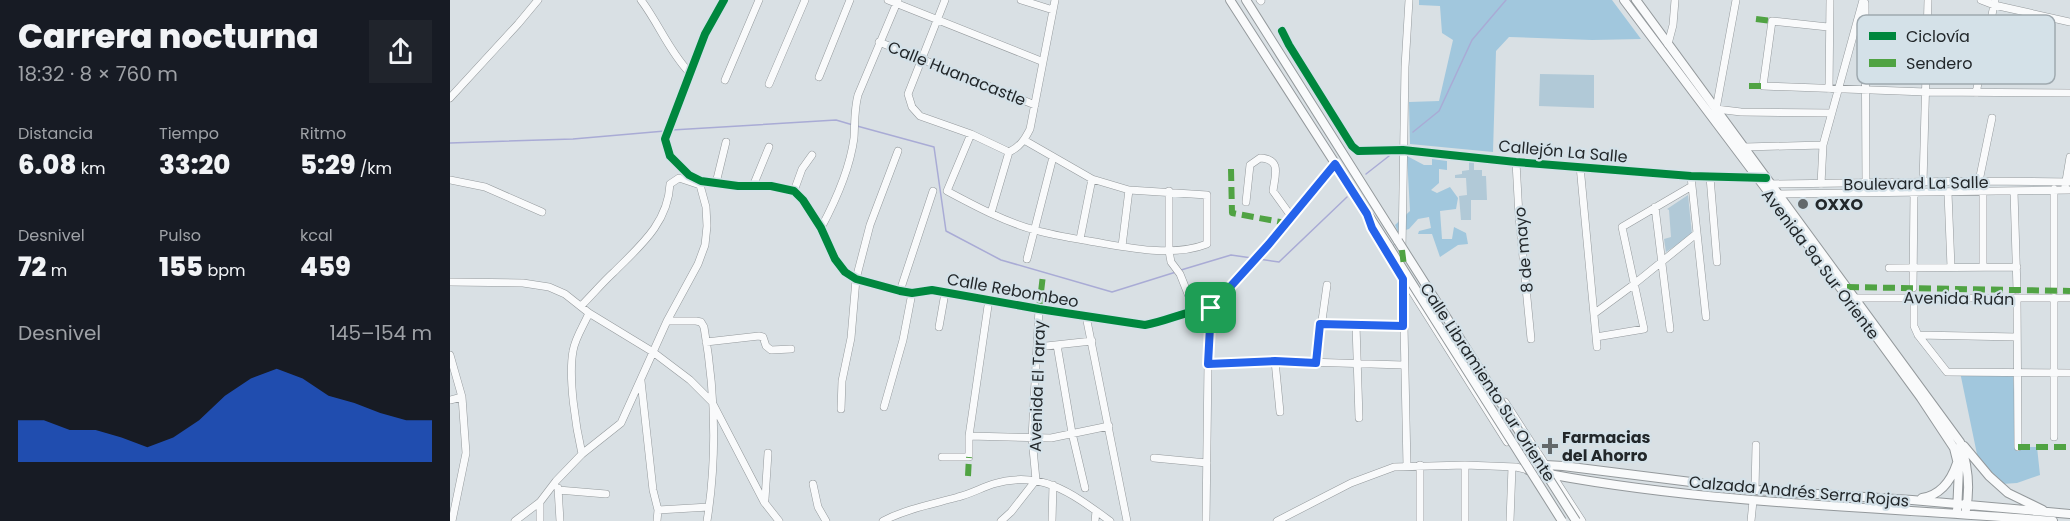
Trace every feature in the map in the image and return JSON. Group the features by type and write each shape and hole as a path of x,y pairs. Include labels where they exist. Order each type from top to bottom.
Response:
{"main road":[{"name":"Calle Libramiento Sur Oriente","path":"1230,0 1389,247 1560,521"},
{"name":"Calle Libramiento Sur Oriente","path":"1246,0 1576,521"},
{"name":"Avenida 9a Sur Oriente","path":"1624,0 1716,109 1745,147 1764,181"},
{"name":"Avenida 9a Sur Oriente","path":"1636,0 1764,181 1960,442 1968,469 1962,509"},
{"name":"Avenida 9a Sur Oriente","path":"1852,298 1954,448 1958,456 1962,509"},
{"path":"1960,442 1989,476 2008,493 2046,512"},
{"path":"1912,500 1929,497 1942,490 1949,481 1958,456"},
{"name":"Calzada Andrés Serra Rojas","path":"1522,467 1546,465 1728,488 1912,500 2053,521"},
{"name":"Calzada Andrés Serra Rojas","path":"1522,467 1553,476 1753,501 2070,514"},
{"path":"1726,498 1728,488"}],"street":[{"path":"450,98 538,0"},
{"path":"641,0 672,53 689,72"},
{"path":"515,521 540,502 582,454 621,423 667,321 698,264 705,245 707,226 701,183 689,175 670,156 665,139 689,72 708,28 724,0"},
{"path":"725,80 759,0"},
{"path":"769,84 805,0"},
{"path":"819,77 850,0"},
{"path":"888,0 1041,61"},
{"path":"945,0 908,94 912,107 920,116 1012,150"},
{"path":"1021,0 1053,10"},
{"path":"991,213 1012,150 1024,140 1030,129 1041,61 1055,0"},
{"path":"1402,250 1398,149 1409,0"},
{"path":"1668,44 1676,0"},
{"path":"1736,0 1716,109 1741,112 1831,113"},
{"path":"1829,89 1830,0"},
{"path":"1860,15 1864,0"},
{"path":"1864,0 1864,15"},
{"path":"1928,0 1928,15"},
{"path":"1981,0 2042,15"},
{"path":"821,228 834,204 845,172 854,138 858,95 897,2"},
{"path":"2055,18 2070,22"},
{"path":"1828,27 1772,21 1763,86 1926,92 2070,93"},
{"path":"1821,184 1822,145 1857,25"},
{"name":"Callejón La Salle","path":"1282,31 1352,146 1358,151 1398,149 1516,162 1764,181"},
{"name":"Calle Huanacastle","path":"879,42 1035,105"},
{"path":"1866,183 1867,84"},
{"path":"1913,288 1914,193 1923,183 1926,84"},
{"path":"1976,93 1978,84"},
{"path":"1979,181 1992,118"},
{"path":"971,134 947,191 991,213 1035,230 1122,246 1169,251 1196,248 1207,244 1207,195 1129,190 1092,179 1024,140"},
{"path":"716,183 726,142"},
{"path":"1745,147 1822,145"},
{"path":"753,186 769,147"},
{"path":"841,409 840,393 851,338 856,279 870,225 898,151"},
{"path":"581,306 646,241 667,208 670,184 679,178 701,183 771,186 794,191 802,169 812,155"},
{"path":"1027,259 1053,157"},
{"path":"2068,186 2070,157"},
{"path":"1246,202 1250,165 1256,159 1271,160 1275,163 1276,169 1274,191 1291,216"},
{"name":"8 de mayo","path":"1516,162 1531,339"},
{"path":"1206,521 1211,308 1279,232 1335,164"},
{"path":"1580,166 1597,347"},
{"path":"1691,176 1706,317"},
{"path":"1710,177 1717,262"},
{"path":"1080,239 1092,179"},
{"path":"450,180 485,187 542,212"},
{"name":"Boulevard La Salle","path":"1764,181 1821,184 1979,181 2068,186"},
{"path":"1596,337 1644,329 1622,227 1692,186"},
{"name":"Boulevard La Salle","path":"1774,194 1948,193 2054,189 2068,186"},
{"path":"2054,189 2054,437"},
{"path":"1122,246 1129,190"},
{"name":"Calle Rebombeo","path":"794,191 803,200 821,228 835,259 845,272 856,279 912,293 932,290 965,300 989,299 1145,325 1157,323 1194,309 1211,308"},
{"path":"900,291 933,191"},
{"path":"1169,191 1171,262 1180,274 1194,309"},
{"path":"2014,191 2018,290"},
{"path":"1983,192 1983,267"},
{"path":"1948,193 1950,267"},
{"path":"1655,207 1670,329"},
{"path":"1367,214 1372,228 1403,279 1522,467 1560,521"},
{"path":"1595,313 1634,285 1696,234"},
{"path":"1400,241 1582,521"},
{"path":"1404,266 1403,365 1407,466"},
{"path":"1889,268 2017,267"},
{"path":"450,282 534,284 565,294 589,313 653,352 690,380 712,402 764,502 779,521"},
{"path":"1316,363 1326,285"},
{"path":"884,407 903,340 912,293"},
{"path":"939,327 945,293"},
{"name":"Avenida Ruán","path":"1852,298 2017,299 2054,295 2070,298"},
{"path":"1914,297 1914,326 1918,335 1947,372 2070,373"},
{"path":"942,457 969,457 969,436 989,299"},
{"path":"2017,299 2018,447"},
{"name":"Avenida El Taray","path":"1036,480 1032,438 1040,309"},
{"path":"582,454 572,371 573,351 589,313"},
{"path":"1086,316 1127,521"},
{"path":"667,321 701,322 704,327 712,402 712,454 707,521"},
{"path":"1320,324 1403,326"},
{"path":"1356,325 1359,418"},
{"path":"1918,335 2017,337"},
{"path":"706,342 759,336 763,337 771,351 791,350"},
{"path":"1037,347 1092,341"},
{"path":"1057,345 1072,433 1085,488"},
{"path":"450,356 462,397 466,453 452,521"},
{"path":"1208,364 1275,361 1403,365"},
{"path":"1275,361 1280,412"},
{"path":"641,378 653,490 658,510 657,521"},
{"path":"450,400 462,397"},
{"path":"969,436 1051,438 1109,426"},
{"path":"1755,490 1756,445"},
{"path":"764,502 768,453"},
{"path":"1154,458 1207,463"},
{"path":"1420,465 1420,521"},
{"path":"1465,465 1465,521"},
{"path":"1277,521 1373,474 1407,466 1522,467"},
{"path":"1510,521 1522,467"},
{"path":"883,521 915,508 970,494 994,484 1020,479 1036,480 1053,485 1110,521"},
{"path":"1001,521 1036,480"},
{"path":"556,481 560,520 570,521"},
{"path":"813,484 818,507 826,521"},
{"path":"1052,521 1053,485"},
{"path":"558,490 606,494"},
{"path":"1751,521 1753,501"},
{"path":"540,502 540,521"},
{"path":"658,510 709,507"},
{"path":"1095,521 1096,511"},
{"path":"1294,512 1294,521"}],"shaded area":[{"path":"1419,0 1612,0 1641,39 1509,37 1496,51 1493,152 1410,144 1409,102 1439,101 1453,40 1442,33 1440,6 1419,5"},
{"path":"1540,74 1594,75 1594,108 1539,106"},
{"path":"1407,156 1424,165 1432,165 1432,159 1447,161 1447,170 1439,169 1439,183 1431,190 1437,193 1450,187 1458,198 1456,209 1440,211 1442,239 1452,239 1454,227 1466,233 1468,244 1458,245 1440,257 1432,234 1418,234 1419,231 1431,228 1429,217 1418,219 1409,229 1398,232 1395,225 1410,211"},
{"path":"1469,162 1474,162 1474,170 1482,170 1482,176 1486,176 1487,200 1471,200 1471,220 1461,220 1459,196 1467,195 1466,178 1455,178 1455,175 1469,170"},
{"path":"1688,195 1692,235 1666,252 1664,239 1671,237 1669,210 1667,209"},
{"path":"1960,372 2013,373 2017,447 2037,447 2040,475 2017,483 2002,484 1978,459"}],"waterway":[{"path":"1413,132 1439,111 1472,40 1506,0"},
{"path":"672,130 836,120 853,125"},
{"path":"857,126 934,147 946,231 1001,260 1112,292 1176,272"},
{"path":"450,143 573,139 665,131"},
{"path":"1366,174 1389,156"},
{"path":"1259,259 1279,262 1347,197"},
{"path":"1181,270 1231,255 1252,258"}],"marked path":[{"path":"1756,19 1772,21"},
{"path":"1749,86 1763,86"},
{"path":"1231,169 1232,213 1286,223"},
{"path":"1402,250 1404,266"},
{"path":"1039,309 1043,275"},
{"path":"1847,287 2070,291"},
{"path":"2018,447 2070,447"},
{"path":"968,476 969,457"}],"cycle path":[{"path":"724,0 705,34 665,139 670,156 689,175 701,181 738,186 771,186 794,191 803,200 821,228 835,259 845,272 856,279 900,291 912,293 932,290 1145,325 1211,308 1269,244 1335,164"},
{"path":"1282,31 1352,146 1358,151 1403,150 1691,176 1766,178"}],"place":[{"name":"OXXO","path":"1803,204"},
{"name":"Farmacias del Ahorro","path":"1550,446"}],"route":[{"path":"1335,164 1367,214 1372,228 1403,279 1403,326 1320,324 1316,363 1275,361 1208,364 1211,308 1269,244 1335,164"}]}
